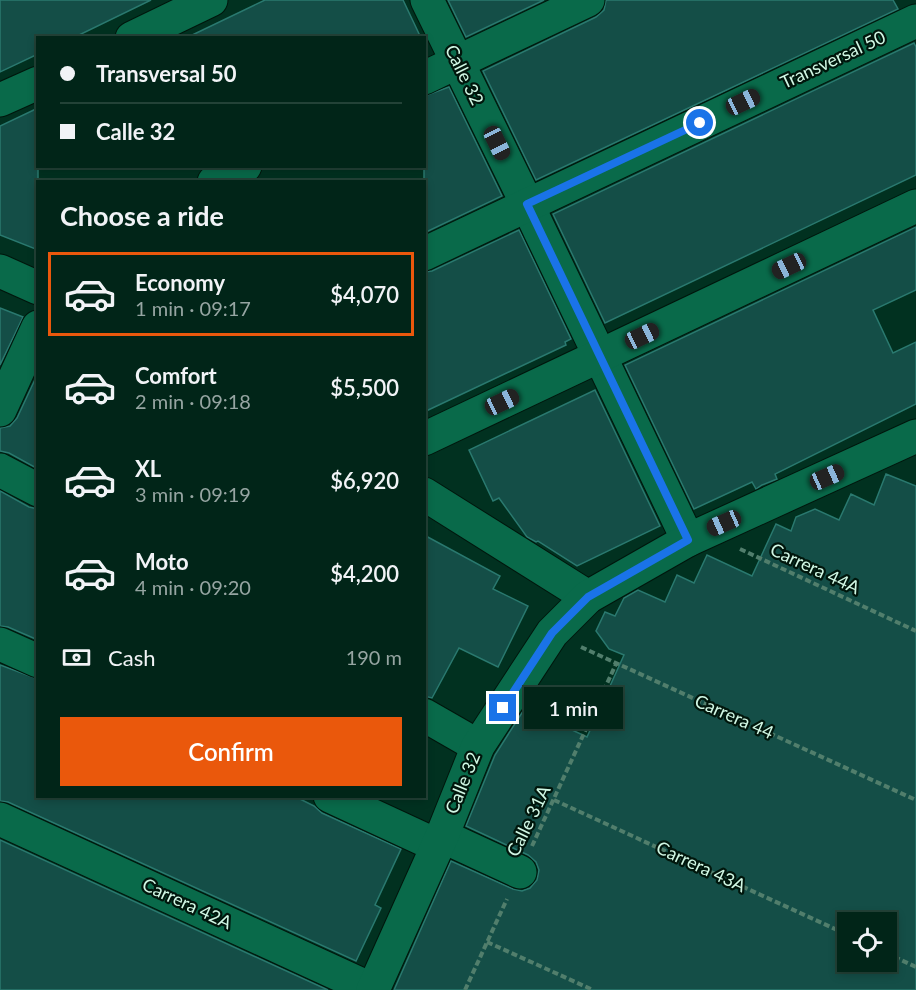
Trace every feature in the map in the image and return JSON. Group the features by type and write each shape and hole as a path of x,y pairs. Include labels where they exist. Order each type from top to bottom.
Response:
{"street":[{"path":"136,36 211,0"},
{"name":"Calle 32","path":"427,0 599,357 696,536"},
{"path":"426,77 588,0"},
{"name":"Transversal 50","path":"426,253 916,21"},
{"path":"0,100 36,83"},
{"path":"218,180 241,168"},
{"path":"426,438 916,206"},
{"path":"0,271 36,287"},
{"path":"0,410 36,331"},
{"name":"Calle 32","path":"373,990 440,841 478,746 552,633 588,597 696,536 907,449"},
{"path":"0,470 36,489"},
{"path":"426,495 588,597"},
{"path":"0,644 36,660"},
{"path":"426,716 478,746"},
{"path":"335,798 520,872"},
{"name":"Carrera 42A","path":"0,819 373,990"}],"path":[{"name":"Carrera 44A","path":"696,536 916,631"},
{"name":"Carrera 44","path":"552,633 916,800"},
{"name":"Calle 31A","path":"465,990 616,664"},
{"name":"Carrera 43A","path":"554,800 837,930"},
{"path":"487,942 593,990"},
{"path":"897,958 916,967"}],"building":[{"path":"0,0 151,0 77,36 36,36 36,55 0,72"},
{"path":"265,0 403,0 420,36 190,36"},
{"path":"448,0 544,0 466,37"},
{"path":"606,0 893,0 898,9 536,180 483,71 596,17 604,10"},
{"path":"914,43 916,47 916,175 605,323 553,214"},
{"path":"449,87 502,196 426,232 424,168 426,168 426,95"},
{"path":"36,109 38,180 36,180 36,249 0,235 0,126"},
{"path":"916,227 916,290 873,310 893,353 916,342 916,404 775,474 777,479 756,489 752,482 694,509 625,365"},
{"path":"519,230 571,339 565,342 566,345 426,411 426,272"},
{"path":"0,308 23,317 0,365"},
{"path":"36,377 36,468 9,453 0,451 0,428 10,426 17,418"},
{"path":"595,390 660,526 577,566 538,541 527,537 499,498 493,501 469,450"},
{"path":"886,474 916,486 916,990 394,990 451,861 522,891 530,888 537,880 539,870 536,862 528,855 466,826 495,755 525,708 587,737 624,655 609,649 596,631 605,612 615,616 624,598 638,590 665,602 677,575 694,583 707,555 752,576 776,524 791,531 796,517 815,509 839,520 851,494 874,505"},
{"path":"0,491 36,509 36,639 8,627 0,626"},
{"path":"426,536 500,576 493,589 528,606 498,667 459,648 432,698 426,696"},
{"path":"0,665 36,678 36,798 298,798 322,813 401,849 375,905 381,908 356,961 8,802 0,801"},
{"path":"0,840 328,990 0,990"}],"route":[{"path":"503,708 552,633 588,597 688,540 527,204 700,123"}]}
